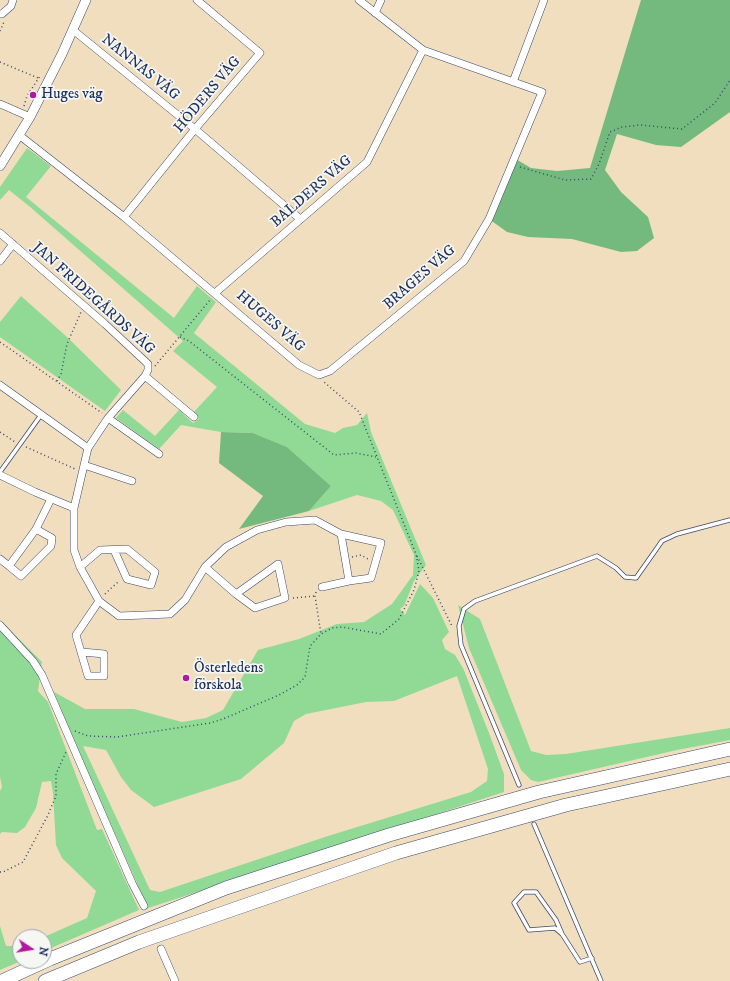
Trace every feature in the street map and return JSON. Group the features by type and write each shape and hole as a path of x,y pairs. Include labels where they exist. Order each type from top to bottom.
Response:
{"highway":[{"path":"2,981 50,959 226,888 389,835 539,792 730,750"},
{"path":"45,981 139,942 396,852 566,805 730,769"}],"street":[{"path":"1,14 11,6 13,0"},
{"path":"0,166 30,117 73,30 86,0"},
{"name":"HÖDERS VÄG","path":"124,217 260,52 198,0"},
{"path":"359,0 423,50 513,82 544,0"},
{"path":"375,13 381,0"},
{"name":"NANNAS VÄG","path":"73,30 195,129 300,219"},
{"name":"BALDERS VÄG","path":"215,293 366,162 423,50"},
{"name":"BRAGES VÄG","path":"319,375 330,370 464,261 489,219 542,92 513,82"},
{"path":"0,104 30,117"},
{"name":"HUGES VÄG","path":"19,135 124,217 299,365 319,375"},
{"name":"JAN FRIDEGÅRDS VÄG","path":"0,233 84,305 148,364 146,373 194,417"},
{"path":"0,262 13,244"},
{"path":"146,373 108,418 88,448 74,508 74,550 80,567 99,601 120,616 170,614 185,600 206,567 226,547 257,530 286,522 316,520 341,534 381,543 371,578 349,581 322,588"},
{"path":"0,385 88,448"},
{"path":"108,418 159,454"},
{"path":"84,469 132,481"},
{"path":"0,474 51,499 74,508"},
{"path":"10,566 36,530 51,499"},
{"path":"0,559 20,576 51,546 52,538 36,530"},
{"path":"341,534 349,581"},
{"path":"80,567 100,550 127,549 155,572 151,585 126,577 114,550"},
{"path":"206,567 236,594 255,608 285,598 278,564 236,594"},
{"path":"82,652 76,635 99,601"},
{"path":"0,625 33,661 42,675 71,744 144,906"},
{"path":"161,949 175,981"}],"lane":[{"path":"0,474 41,415"},
{"path":"518,785 460,640 462,615 467,606 475,600 597,556 616,568 625,577 636,578 662,541 677,534 730,520"},
{"path":"534,824 601,981"},
{"path":"562,934 555,928 529,930 514,903 524,892 536,892 556,920 562,934 580,962 592,958"}],"path":[{"path":"0,31 4,22 1,14"},
{"path":"0,62 39,78"},
{"path":"512,164 565,180 591,179 599,164 610,132 622,127 640,125 682,129 716,103 730,80"},
{"path":"146,373 154,368 215,293"},
{"path":"57,382 61,374 67,344 84,305"},
{"path":"180,337 189,341 334,455 356,453 376,457"},
{"path":"0,342 108,418"},
{"path":"319,375 324,382 359,412 416,554 460,640"},
{"path":"0,432 21,445 54,461 84,469"},
{"path":"64,726 88,736 117,737 210,723 279,695 297,685 305,677 310,646 321,634 332,628 342,627 381,634 399,618 414,590 418,571 416,554"},
{"path":"346,558 361,555 376,562"},
{"path":"99,601 115,583 126,577"},
{"path":"321,634 315,596 316,591 322,588"},
{"path":"285,598 315,596"},
{"path":"0,872 23,862 56,796 56,774 71,744"}],"green space":[{"path":"641,0 730,0 730,112 681,147 656,145 617,134 605,170 621,192 648,217 654,238 637,251 621,252 572,239 528,237 507,232 489,219 514,158 531,168 557,171 590,168"},
{"path":"27,148 51,166 26,197 174,318 197,286 216,302 194,333 305,424 335,433 343,428 357,425 367,413 371,432 426,565 414,581 404,606 400,609 405,615 420,584 433,598 449,632 442,640 445,649 455,655 463,668 504,774 504,792 148,908 54,692 85,709 134,709 182,722 206,718 223,710 258,650 299,639 337,624 364,622 392,604 413,575 414,555 393,510 381,501 357,495 309,511 331,486 287,447 253,433 221,432 181,425 159,449 116,418 123,410 155,436 179,410 193,423 199,419 193,413 217,387 173,351 183,341 9,190 0,200 0,187","holes":["457,676 488,769 487,781 471,792 328,836 160,892 150,890 83,746 106,750 121,777 131,790 154,807 241,779 284,743 294,721 306,714 366,702 394,701"]},
{"path":"21,296 67,337 121,390 105,411 0,337 0,322"},
{"path":"221,432 253,433 287,447 331,486 309,511 239,529 263,496 219,463"},
{"path":"458,605 480,619 531,751 546,755 566,754 730,728 730,740 677,750 538,782 531,780 521,770 469,648"},
{"path":"0,620 42,662 38,691 48,702 97,830 102,829 139,910 52,948 52,933 87,918 96,891 62,858 56,845 51,781 42,782 36,808 25,827 17,833 2,832 0,834 0,791 2,787 0,777"},
{"path":"0,926 6,946 12,946 12,965 0,970"}],"place":[{"name":"Huges väg","path":"33,95"},
{"name":"Österledens förskola","path":"186,678"}]}
